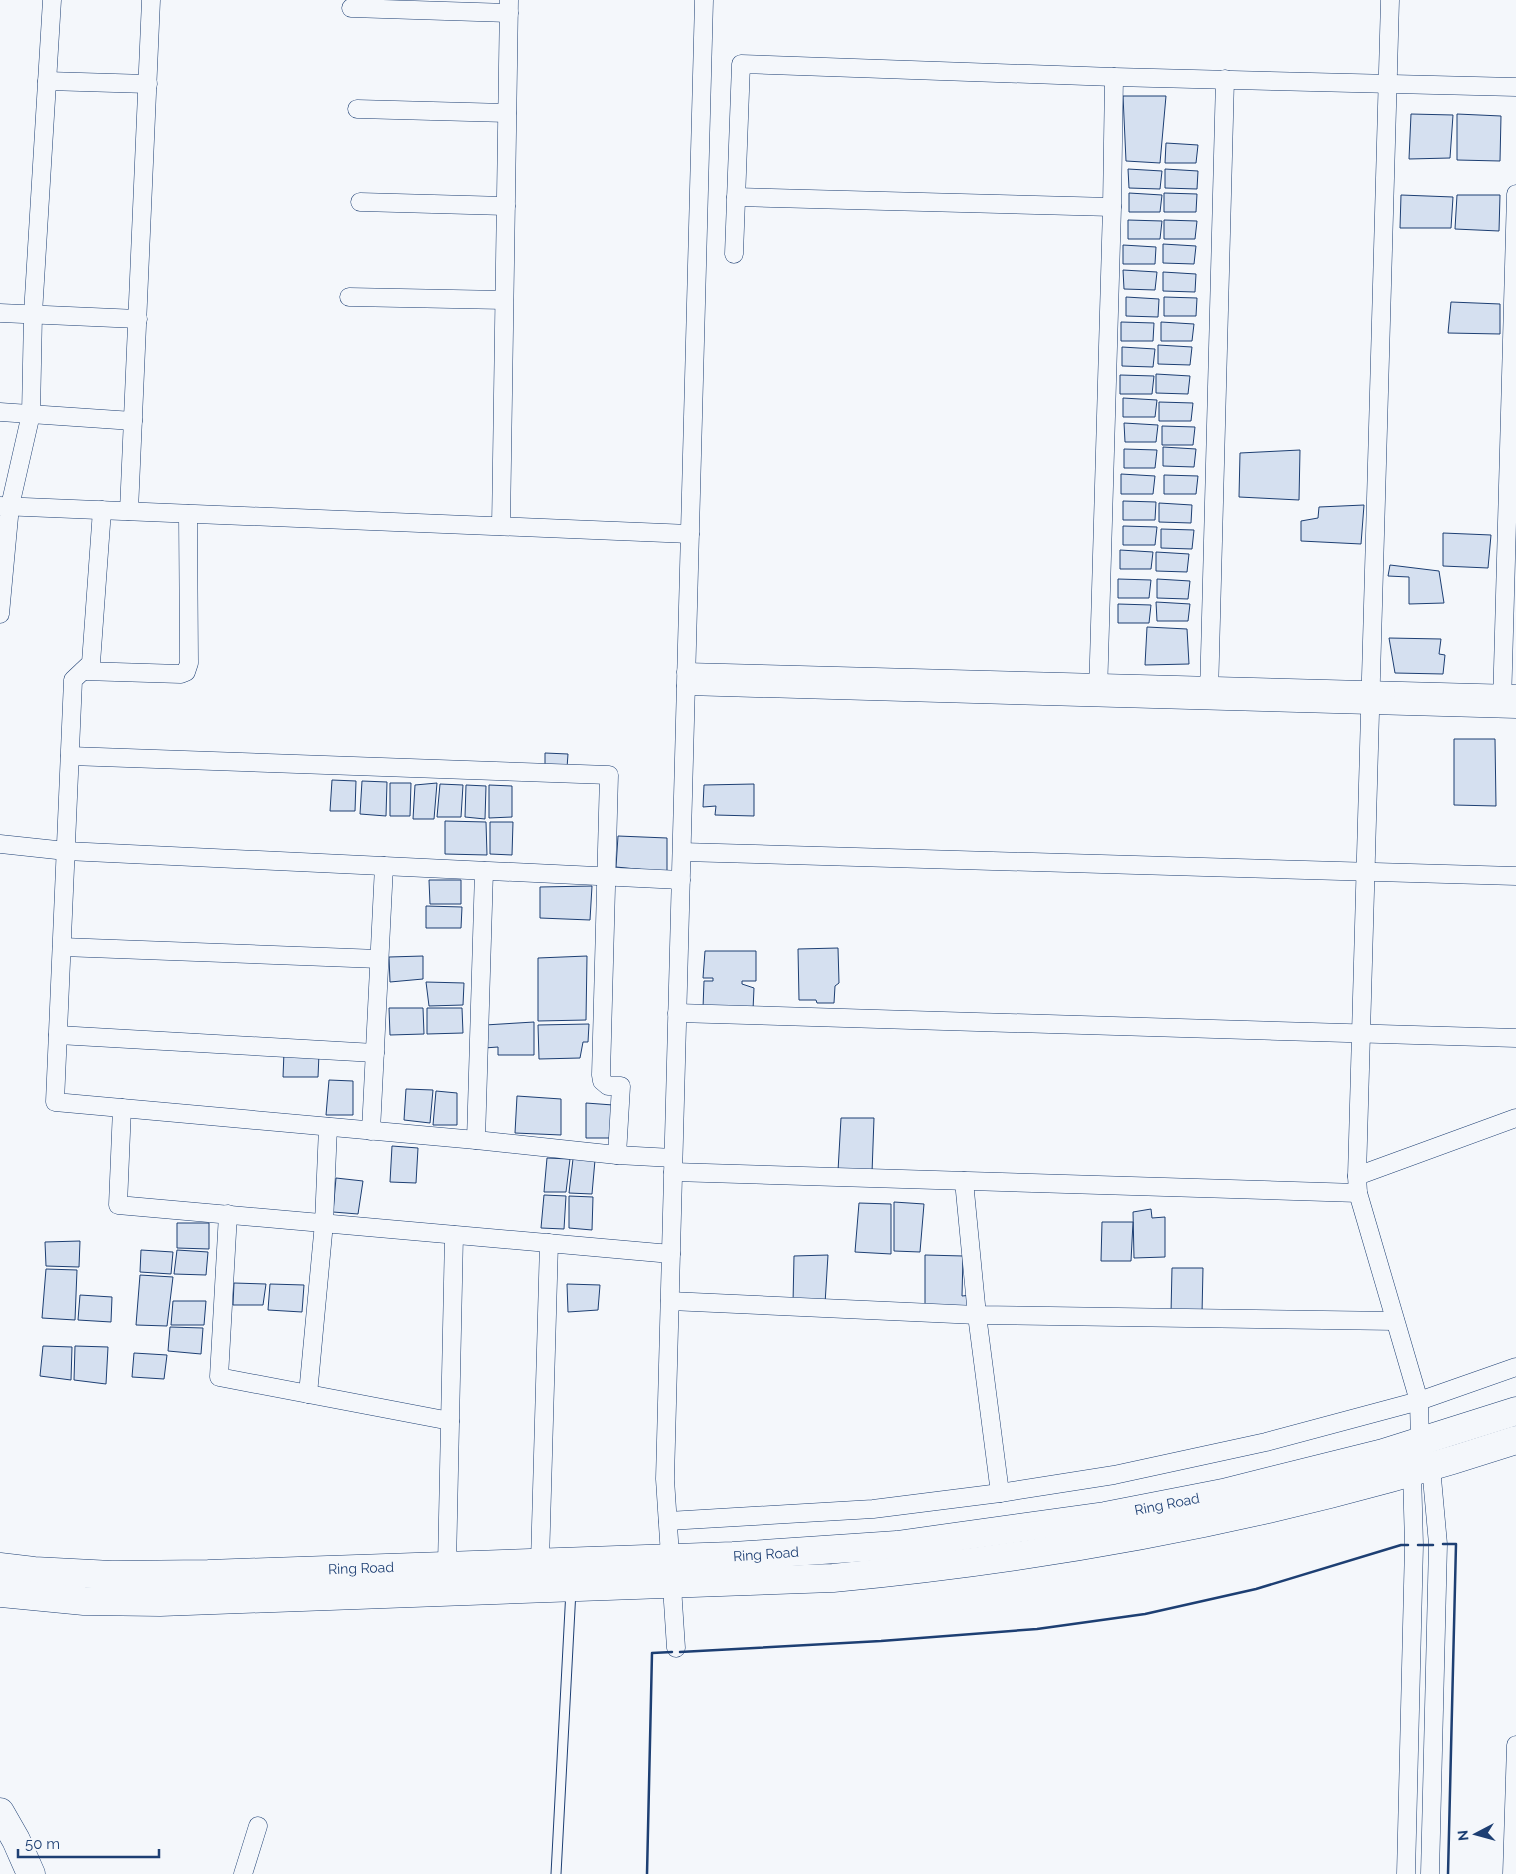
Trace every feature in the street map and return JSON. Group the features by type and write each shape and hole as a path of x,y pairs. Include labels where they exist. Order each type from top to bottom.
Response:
{"highway":[{"name":"Ring Road","path":"0,1567 34,1571 112,1575 208,1574 733,1556 897,1545 1105,1516 1223,1493 1383,1454 1516,1411"},
{"name":"Ring Road","path":"0,1593 84,1601 160,1602 672,1585 833,1578 915,1571 1053,1552 1260,1511 1421,1469 1516,1440"},
{"path":"0,1812 16,1840 31,1874"}],"street":[{"path":"0,614 5,506 31,414 33,314 52,0"},
{"path":"129,511 151,0"},
{"path":"676,1648 665,1478 704,0"},
{"path":"1390,0 1357,1184 1419,1401 1421,1469 1414,1545 1406,1874"},
{"path":"351,8 509,7 501,526"},
{"path":"734,254 741,64 1114,77 1516,87"},
{"path":"1098,690 1114,77"},
{"path":"1209,693 1225,79"},
{"path":"47,81 148,84"},
{"path":"357,109 507,113"},
{"path":"686,679 1509,701 1516,194"},
{"path":"736,197 1112,207"},
{"path":"360,202 506,206"},
{"path":"349,297 504,300"},
{"path":"0,313 138,319"},
{"path":"0,412 133,421"},
{"path":"5,506 690,534"},
{"path":"102,510 91,663 73,680 55,1102 476,1140 617,1155 673,1165 964,1181 1357,1184 1516,1118"},
{"path":"83,670 181,674 186,672 189,663 188,514"},
{"path":"70,756 609,775 601,1075 602,1081 608,1086 620,1086 617,1155"},
{"path":"0,844 66,851 681,880"},
{"path":"682,852 1516,876"},
{"path":"371,1131 384,866"},
{"path":"476,1140 484,871"},
{"path":"62,947 379,959"},
{"path":"677,1013 1516,1038"},
{"path":"58,1035 375,1053"},
{"path":"122,1108 118,1204 671,1254"},
{"path":"308,1394 324,1223 328,1127"},
{"path":"964,1181 977,1315 1000,1494"},
{"path":"228,1214 219,1376 450,1421"},
{"path":"447,1565 454,1235"},
{"path":"540,1562 549,1243"},
{"path":"670,1301 977,1315 1395,1321"},
{"path":"668,1521 873,1509 1000,1494 1114,1475 1266,1442 1419,1401 1516,1366"},
{"path":"1421,1469 1438,1544 1430,1874"},
{"path":"1512,1874 1516,1745"},
{"path":"243,1874 258,1826"}],"lane":[{"path":"556,1874 571,1588"}],"building":[{"path":"1123,96 1166,96 1160,163 1126,161"},
{"path":"1411,114 1453,115 1450,158 1409,159"},
{"path":"1457,114 1501,116 1500,161 1457,160"},
{"path":"1166,143 1198,145 1196,163 1165,163"},
{"path":"1128,169 1162,171 1160,189 1129,188"},
{"path":"1165,169 1198,171 1197,189 1165,188"},
{"path":"1129,193 1162,195 1160,212 1129,212"},
{"path":"1164,193 1197,194 1196,212 1164,212"},
{"path":"1401,195 1453,197 1451,228 1400,228"},
{"path":"1457,195 1500,195 1499,231 1455,229"},
{"path":"1128,220 1162,221 1160,239 1128,239"},
{"path":"1164,220 1197,221 1195,239 1164,239"},
{"path":"1163,244 1196,246 1194,264 1163,263"},
{"path":"1123,245 1156,247 1155,264 1123,264"},
{"path":"1123,270 1157,272 1155,290 1124,289"},
{"path":"1163,272 1196,274 1195,292 1163,291"},
{"path":"1126,297 1159,299 1158,317 1126,316"},
{"path":"1164,297 1197,298 1196,316 1164,316"},
{"path":"1451,302 1500,304 1500,334 1448,333"},
{"path":"1121,322 1154,323 1153,341 1121,341"},
{"path":"1161,322 1194,324 1192,341 1161,341"},
{"path":"1158,345 1192,347 1190,365 1158,364"},
{"path":"1122,347 1155,349 1153,367 1122,366"},
{"path":"1156,374 1190,376 1188,394 1156,393"},
{"path":"1120,375 1154,376 1152,394 1120,394"},
{"path":"1123,398 1157,400 1155,417 1123,417"},
{"path":"1159,402 1193,403 1191,421 1159,421"},
{"path":"1124,423 1158,425 1156,442 1125,442"},
{"path":"1162,426 1195,427 1193,445 1162,445"},
{"path":"1163,447 1196,449 1194,467 1163,466"},
{"path":"1124,449 1157,450 1155,468 1124,468"},
{"path":"1300,450 1299,500 1239,497 1240,453"},
{"path":"1121,474 1155,476 1153,494 1121,494"},
{"path":"1164,475 1198,476 1196,494 1164,494"},
{"path":"1123,501 1156,502 1155,520 1123,520"},
{"path":"1159,503 1192,505 1191,523 1159,522"},
{"path":"1364,505 1361,544 1301,541 1301,521 1318,518 1319,507"},
{"path":"1123,526 1157,527 1155,545 1123,545"},
{"path":"1161,529 1194,530 1192,549 1161,548"},
{"path":"1443,533 1491,535 1488,568 1443,566"},
{"path":"1120,550 1153,552 1151,569 1120,569"},
{"path":"1156,552 1189,554 1187,572 1156,571"},
{"path":"1390,565 1439,571 1444,603 1409,604 1409,577 1388,576"},
{"path":"1118,579 1151,580 1149,598 1118,598"},
{"path":"1157,579 1190,581 1188,599 1157,598"},
{"path":"1156,602 1190,604 1188,621 1157,621"},
{"path":"1118,604 1151,605 1149,623 1118,623"},
{"path":"1147,627 1187,629 1189,664 1145,665"},
{"path":"1389,638 1441,639 1439,654 1445,655 1443,674 1395,673"},
{"path":"1454,739 1495,739 1496,806 1454,805"},
{"path":"545,753 568,754 567,768 545,769"},
{"path":"332,780 356,781 355,811 330,811"},
{"path":"362,781 387,782 386,816 360,814"},
{"path":"390,783 411,783 410,816 390,816"},
{"path":"437,783 434,819 413,819 415,785"},
{"path":"440,784 463,785 461,817 437,817"},
{"path":"754,784 754,816 715,815 716,806 703,807 704,785"},
{"path":"466,785 486,786 485,819 465,817"},
{"path":"489,785 512,786 512,817 489,818"},
{"path":"445,821 486,822 487,855 445,854"},
{"path":"490,822 513,822 512,855 490,854"},
{"path":"618,836 667,838 667,872 616,867"},
{"path":"429,880 461,880 461,904 430,904"},
{"path":"592,886 590,920 540,918 540,887"},
{"path":"426,906 462,907 461,928 426,928"},
{"path":"838,948 839,983 835,986 834,1003 799,1000 798,949"},
{"path":"705,951 756,951 756,981 742,981 742,984 754,988 753,1010 703,1008 704,981 713,981 713,978 703,978"},
{"path":"423,956 423,979 390,982 389,957"},
{"path":"587,956 586,1020 538,1021 538,958"},
{"path":"426,982 464,983 463,1005 429,1006"},
{"path":"389,1008 423,1008 424,1034 390,1035"},
{"path":"427,1008 462,1008 463,1033 427,1034"},
{"path":"534,1022 534,1055 498,1055 498,1047 484,1048 485,1025"},
{"path":"589,1024 588,1042 583,1042 580,1058 539,1059 538,1025"},
{"path":"284,1052 319,1054 318,1077 283,1077"},
{"path":"329,1080 353,1081 353,1115 326,1115"},
{"path":"406,1089 433,1090 430,1123 404,1120"},
{"path":"436,1091 457,1093 457,1125 433,1125"},
{"path":"517,1096 561,1099 561,1135 515,1133"},
{"path":"586,1103 613,1105 610,1138 586,1138"},
{"path":"841,1118 874,1118 872,1173 838,1171"},
{"path":"392,1146 418,1148 416,1183 390,1182"},
{"path":"547,1158 570,1159 566,1192 544,1192"},
{"path":"573,1159 595,1160 592,1194 569,1193"},
{"path":"336,1178 363,1181 358,1214 333,1212"},
{"path":"544,1195 566,1196 564,1229 541,1228"},
{"path":"569,1196 593,1197 592,1230 569,1228"},
{"path":"894,1202 924,1204 920,1252 894,1251"},
{"path":"859,1203 891,1204 891,1254 855,1252"},
{"path":"1151,1209 1152,1218 1165,1217 1165,1257 1134,1258 1133,1212"},
{"path":"1102,1222 1133,1222 1131,1261 1101,1261"},
{"path":"177,1223 209,1223 209,1249 177,1248"},
{"path":"80,1241 79,1267 46,1266 45,1242"},
{"path":"141,1250 173,1252 171,1274 140,1272"},
{"path":"177,1250 208,1252 206,1275 174,1274"},
{"path":"828,1255 825,1304 793,1303 794,1256"},
{"path":"925,1255 963,1256 962,1296 972,1295 971,1307 925,1305"},
{"path":"1172,1268 1203,1268 1202,1314 1171,1314"},
{"path":"46,1269 77,1270 75,1320 42,1318"},
{"path":"140,1275 173,1277 167,1326 136,1325"},
{"path":"234,1283 266,1284 263,1305 233,1305"},
{"path":"270,1284 304,1285 302,1312 268,1310"},
{"path":"567,1284 600,1285 598,1310 568,1312"},
{"path":"80,1295 112,1297 111,1322 78,1320"},
{"path":"173,1301 206,1301 204,1325 171,1325"},
{"path":"170,1327 203,1328 201,1354 168,1351"},
{"path":"43,1346 72,1347 71,1380 40,1376"},
{"path":"75,1346 108,1347 106,1384 74,1380"},
{"path":"134,1353 167,1355 164,1379 132,1377"}],"wall":[{"path":"1443,1544 1456,1544 1448,1874"},
{"path":"680,1652 881,1641 1037,1629 1145,1614 1256,1589 1401,1545 1408,1545"},
{"path":"1418,1545 1433,1545"},
{"path":"647,1874 652,1653 672,1652"}]}
